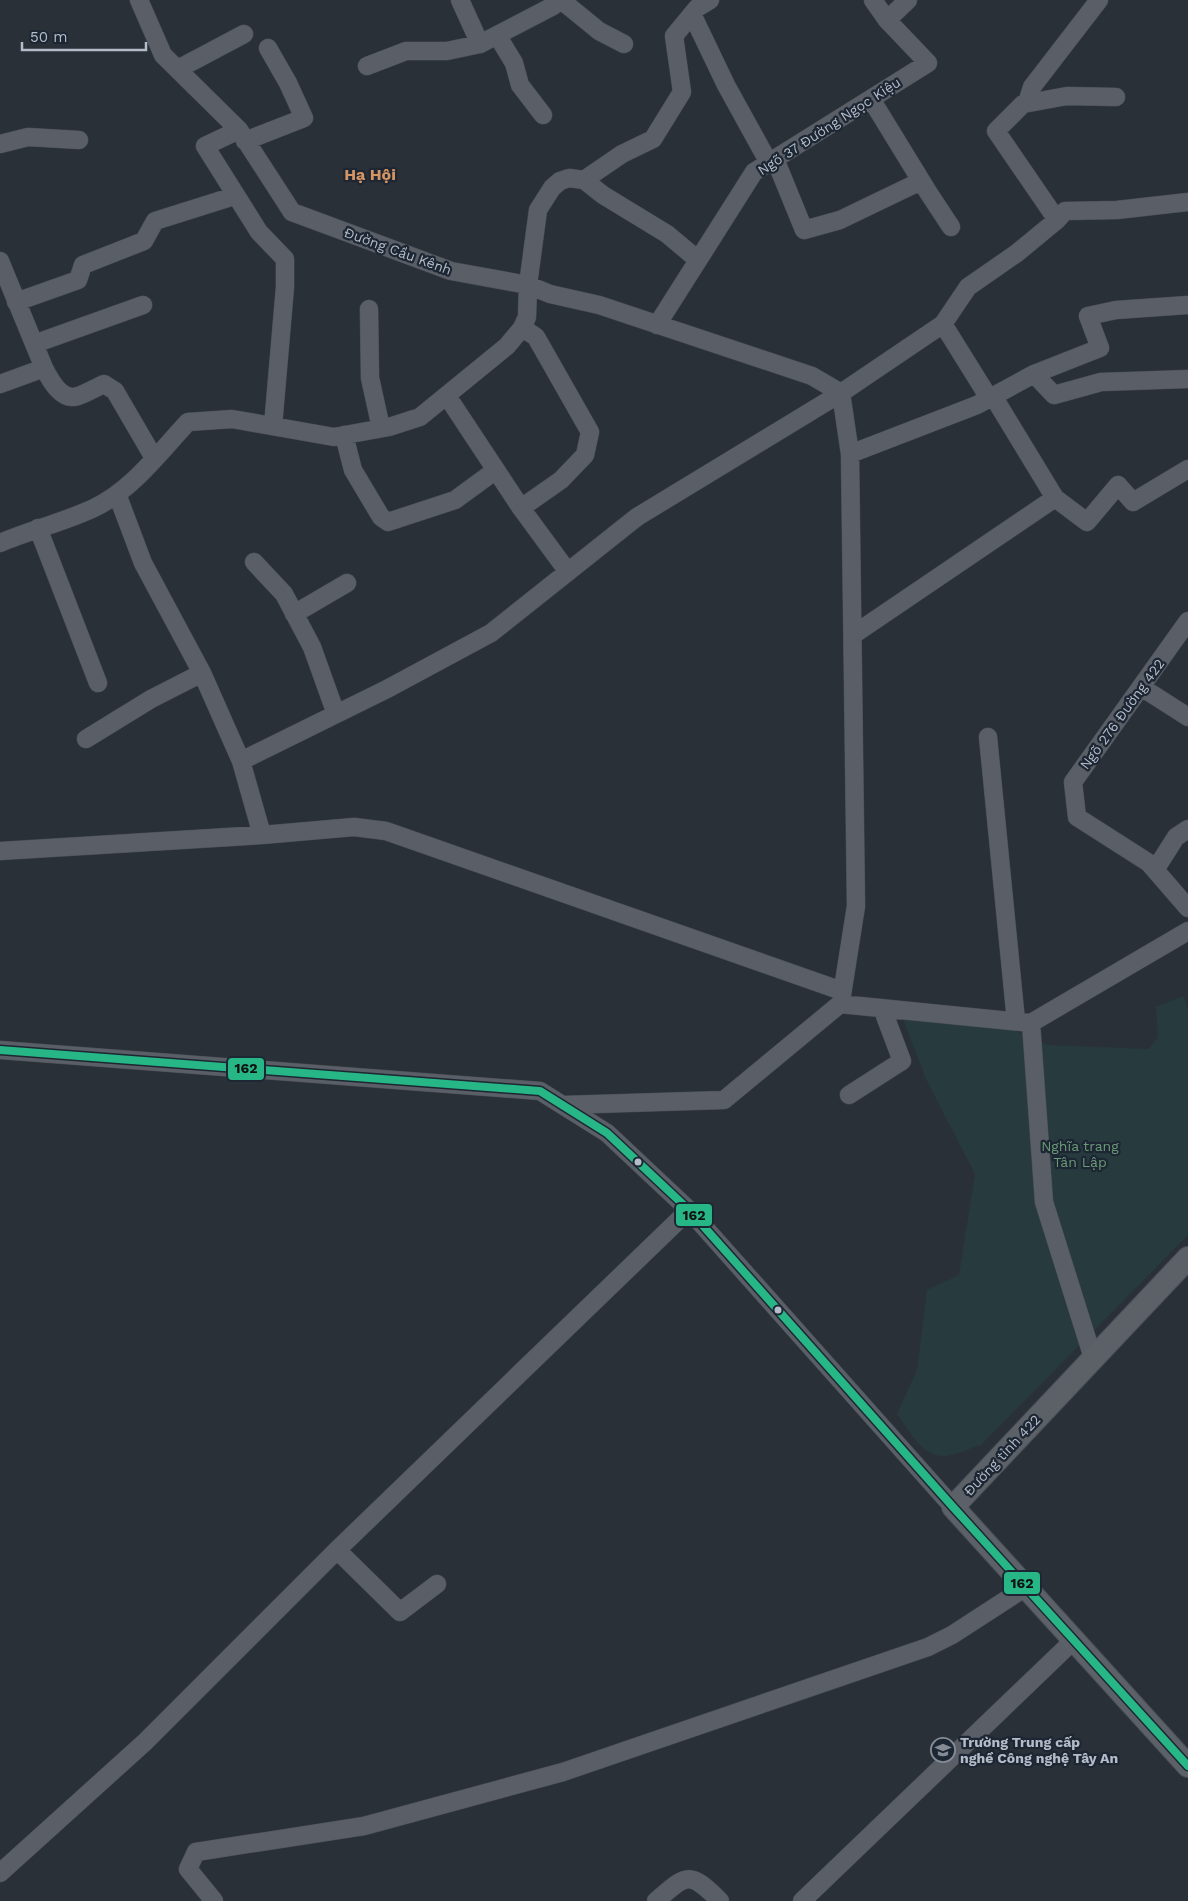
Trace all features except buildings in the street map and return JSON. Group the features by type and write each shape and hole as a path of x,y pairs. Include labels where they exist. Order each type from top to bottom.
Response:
{"main road":[{"name":"Đường tỉnh 422","path":"1188,1258 953,1507 1188,1766"}],"street":[{"name":"Đường Cầu Kênh","path":"139,0 163,55 242,135 292,212 451,271 528,285 550,294 599,305 812,376 841,393"},
{"path":"460,0 480,44"},
{"path":"367,66 406,51 446,51 480,44 561,0 599,31 624,44"},
{"path":"873,0 887,20 908,0"},
{"path":"1028,103 1032,88 1099,0"},
{"path":"698,6 726,85 772,161 804,230 840,220 921,181"},
{"path":"584,180 622,154 653,139 682,92 674,36 698,6"},
{"name":"Ngõ 37 Đường Ngọc Kiệu","path":"657,325 754,172 928,63 887,20"},
{"path":"178,69 244,34"},
{"path":"497,35 514,62 520,84 543,115"},
{"path":"268,48 288,83 304,118 205,146 260,232 285,259 285,287 274,426"},
{"path":"1057,220 996,132 1023,104 1067,96 1116,96"},
{"path":"871,99 921,181 952,227"},
{"path":"0,144 28,137 79,140"},
{"path":"0,543 95,508 117,494 140,474 188,422 232,419 334,437 382,428 420,417 507,346 523,328 527,317 528,285 538,210 552,188 560,181 568,178 584,180 603,195 667,234 698,260"},
{"path":"16,302 78,280 83,264 144,241 154,221 228,198"},
{"path":"241,761 387,689 491,633 637,517 841,393 943,324 968,287 1017,254 1065,211 1116,210 1188,202"},
{"path":"0,261 51,381 66,396 77,397 104,384 116,391 154,458"},
{"path":"850,454 977,405 1034,374 1100,348 1088,316 1116,310 1188,304"},
{"path":"34,344 143,305"},
{"path":"369,309 370,378 382,428"},
{"path":"943,324 1055,498 1087,522 1118,485 1133,502 1188,469"},
{"path":"521,508 561,480 585,455 590,432 536,337 523,328"},
{"path":"0,384 44,368"},
{"path":"1034,374 1054,395 1101,382 1188,379"},
{"path":"563,1106 724,1100 841,998 856,906 850,454 841,393"},
{"path":"447,396 521,508 568,572"},
{"path":"344,435 353,470 381,517 388,522 455,500 496,470"},
{"path":"117,494 143,563 202,673 241,761 262,835"},
{"path":"853,635 1055,498"},
{"path":"38,528 98,683"},
{"path":"254,562 284,594 312,647 336,714"},
{"path":"294,614 347,583"},
{"name":"Ngõ 276 Đường 422","path":"1188,621 1074,782 1077,817 1149,863 1188,908"},
{"path":"86,739 151,700 202,673"},
{"path":"1141,687 1188,717"},
{"path":"988,737 1024,1022 1044,1202 1094,1358"},
{"path":"0,851 262,835 354,827 386,830 841,998 882,1008 1024,1022 1188,932"},
{"path":"1154,870 1176,837 1188,829"},
{"path":"849,1095 902,1061 882,1008"},
{"path":"0,1050 540,1091 607,1133 689,1210 953,1507"},
{"path":"0,1873 144,1742 337,1550 689,1210"},
{"path":"337,1550 400,1612 437,1584"},
{"path":"214,1901 188,1869 196,1852 364,1826 563,1772 928,1647 952,1635 1026,1587"},
{"path":"802,1901 1074,1640"},
{"path":"656,1901 678,1882 685,1879 700,1882 720,1901"}],"green space":[{"name":"Nghĩa trang Tân Lập","path":"1183,996 1188,1009 1188,1235 981,1445 946,1456 930,1453 911,1435 897,1414 917,1370 927,1290 959,1275 975,1174 926,1079 901,1014 1002,1025 1048,1045 1149,1049 1158,1037 1156,1007"}],"transit line":[{"name":"162","path":"0,1050 540,1091 607,1133 689,1210 953,1507 1188,1766"}],"place":[{"name":"Trường Trung cấp nghề Công nghệ Tây An","path":"943,1750"}],"district":[{"name":"Hạ Hội","path":"370,174"}]}
